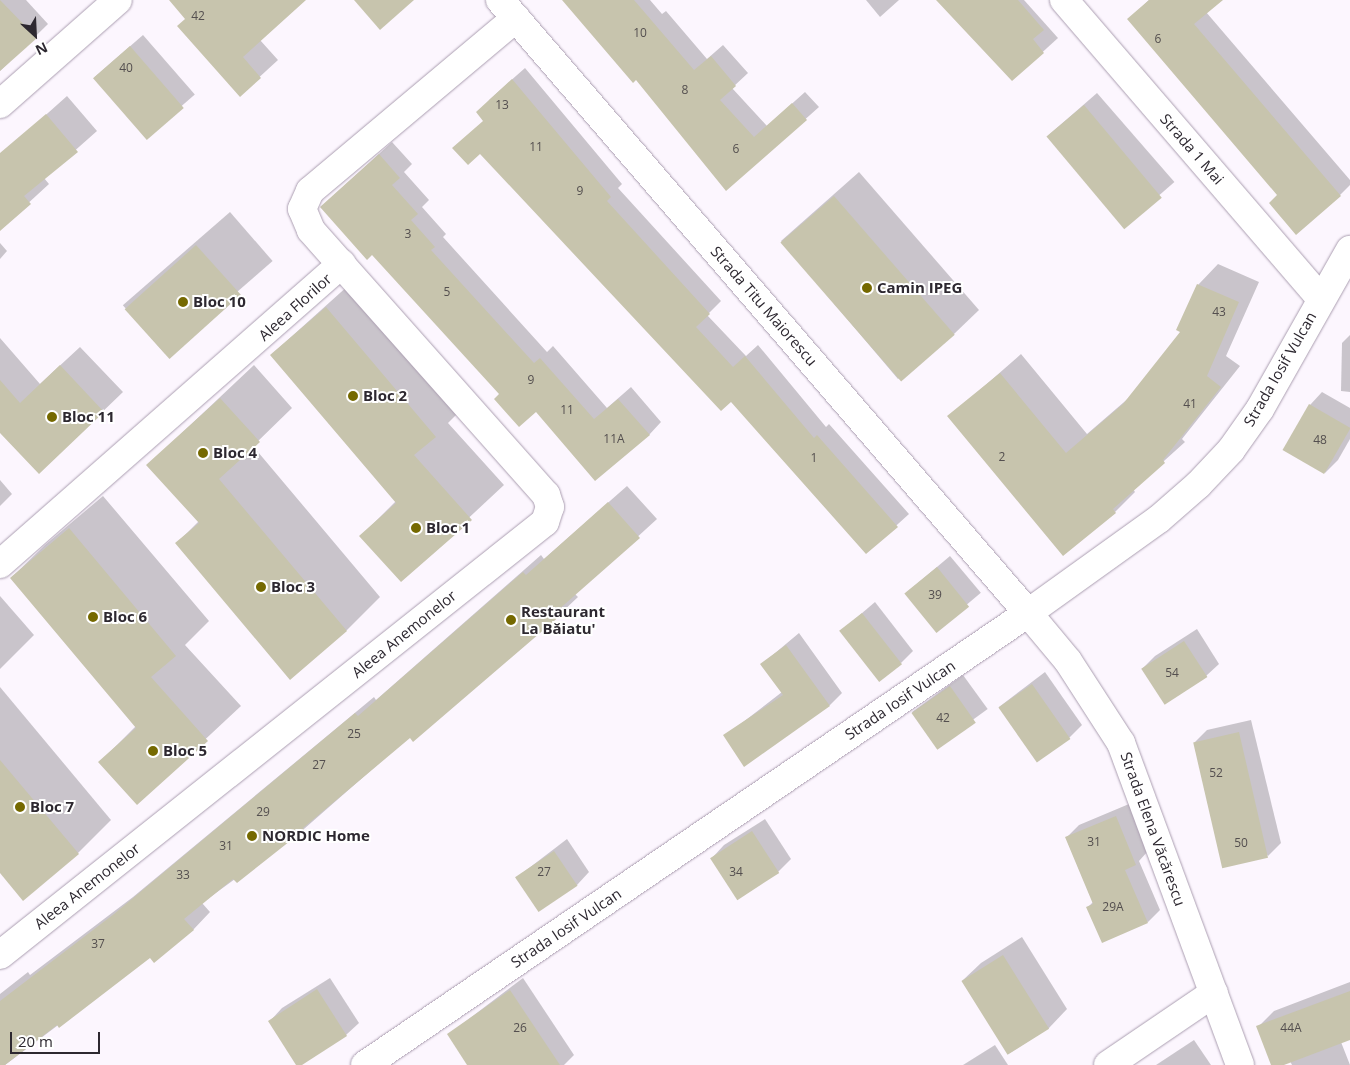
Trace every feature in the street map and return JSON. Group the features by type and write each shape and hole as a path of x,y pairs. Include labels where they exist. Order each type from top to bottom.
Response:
{"street":[{"path":"0,104 118,0"},
{"name":"Strada 1 Mai","path":"1064,0 1320,298"},
{"name":"Aleea Florilor","path":"0,564 342,264 311,230 302,210 310,191 508,9"},
{"name":"Strada Titu Maiorescu","path":"508,9 1028,613"},
{"name":"Strada Iosif Vulcan","path":"366,1065 1028,613 1159,519 1198,485 1231,450 1260,409 1320,298 1350,250"},
{"name":"Aleea Anemonelor","path":"0,956 545,522 550,507 546,495 342,264"},
{"name":"Strada Elena Văcărescu","path":"1028,613 1068,661 1121,743 1240,1065"},
{"path":"1108,1065 1214,993"}],"building":[{"path":"0,0 37,38 0,71"},
{"path":"169,0 306,0 243,57 261,78 240,97 177,26 185,19"},
{"path":"354,0 414,0 380,30"},
{"path":"562,0 634,0 694,70 711,56 736,86 720,100 754,137 792,103 807,120 726,191 636,80 633,83"},
{"path":"936,0 1018,0 1044,30 1033,39 1044,53 1012,81"},
{"path":"1149,0 1223,0 1194,24 1341,196 1296,235 1269,203 1277,195 1127,19"},
{"path":"130,46 184,108 147,140 93,78"},
{"path":"512,79 611,197 607,201 710,314 696,327 733,367 745,356 814,438 817,435 898,527 866,554 731,402 721,411 480,154 468,165 452,148 483,121 476,112"},
{"path":"1084,105 1162,198 1124,229 1046,136"},
{"path":"46,114 78,152 24,196 31,204 0,231 0,153"},
{"path":"379,154 400,178 392,185 418,214 411,220 435,247 431,250 534,363 540,358 594,419 618,399 650,435 595,481 536,412 519,427 494,399 499,394 372,255 367,260 320,207"},
{"name":"Camin IPEG","path":"834,196 955,335 901,381 780,243"},
{"name":"Bloc 10","path":"196,245 241,295 169,359 125,309"},
{"path":"1197,284 1239,302 1207,376 1221,387 1163,460 1165,463 1113,509 1116,513 1063,556 947,416 1000,373 1066,453 1123,404 1180,332 1176,330"},
{"name":"Bloc 2","path":"326,307 436,437 414,455 472,520 401,582 359,536 396,503 270,355"},
{"name":"Bloc 11","path":"60,365 104,412 39,474 0,433 0,380 20,403"},
{"name":"Bloc 3","path":"220,398 260,442 219,479 347,631 290,680 175,543 199,523 146,465"},
{"path":"1309,404 1350,428 1324,474 1282,450"},
{"path":"608,502 640,538 557,611 561,615 413,742 410,738 303,828 304,830 237,883 233,879 184,919 194,930 154,963 150,958 59,1028 57,1025 5,1065 0,1065 0,1001 114,914 355,713 358,716 523,572 526,575"},
{"name":"Bloc 6","path":"69,528 176,656 151,677 208,741 137,805 98,762 136,728 10,578"},
{"path":"937,567 969,607 936,633 904,593"},
{"path":"862,613 902,664 879,682 839,631"},
{"path":"1184,641 1207,677 1165,705 1141,669"},
{"path":"786,645 830,706 744,767 723,735 783,695 760,664"},
{"path":"1032,684 1070,739 1037,762 998,708"},
{"path":"950,686 976,723 937,750 911,713"},
{"path":"1239,732 1268,858 1222,868 1193,743"},
{"name":"Bloc 7","path":"0,760 79,854 23,901 0,873"},
{"path":"1116,816 1136,865 1125,870 1148,923 1102,943 1086,907 1093,904 1065,837"},
{"path":"752,831 779,873 737,900 710,858"},
{"path":"554,851 577,886 539,912 515,877"},
{"path":"1003,955 1049,1029 1008,1055 961,981"},
{"path":"317,989 347,1036 302,1065 296,1065 268,1021"},
{"path":"510,990 560,1065 467,1065 447,1034"},
{"path":"1350,991 1350,1040 1284,1065 1271,1065 1256,1026"}],"place":[{"name":"Camin IPEG","path":"867,288"},
{"name":"Bloc 10","path":"183,302"},
{"name":"Bloc 2","path":"353,396"},
{"name":"Bloc 11","path":"52,417"},
{"name":"Bloc 4","path":"203,453"},
{"name":"Bloc 1","path":"416,528"},
{"name":"Bloc 3","path":"261,587"},
{"name":"Bloc 6","path":"93,617"},
{"name":"Restaurant La Băiatu'","path":"511,620"},
{"name":"Bloc 5","path":"153,751"},
{"name":"Bloc 7","path":"20,807"},
{"name":"NORDIC Home","path":"252,836"}]}
